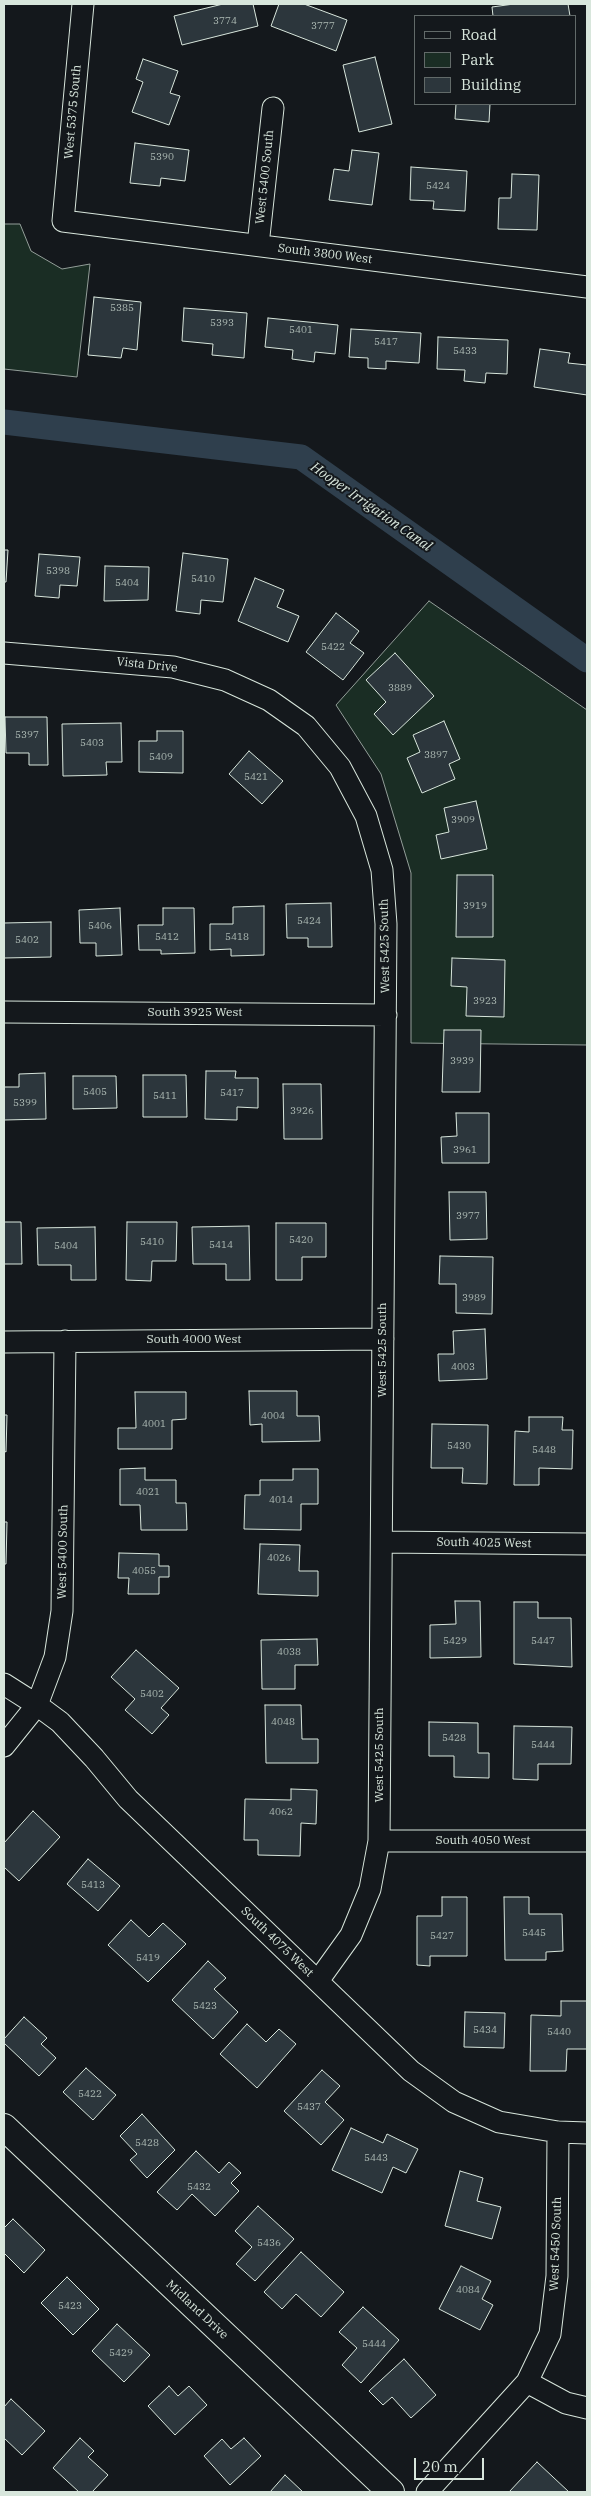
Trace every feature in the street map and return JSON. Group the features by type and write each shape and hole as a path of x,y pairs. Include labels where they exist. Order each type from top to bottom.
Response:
{"street":[{"name":"West 5375 South","path":"63,221 83,4"},
{"name":"West 5400 South","path":"258,245 273,108"},
{"name":"South 3800 West","path":"63,221 587,286"},
{"name":"Vista Drive","path":"4,653 173,667 225,680 269,700 306,726"},
{"name":"West 5425 South","path":"306,726 340,766 366,816 382,870 386,924 379,1841 370,1889 351,1935 318,1981"},
{"name":"South 3925 West","path":"4,1012 386,1015"},
{"name":"South 4000 West","path":"4,1342 383,1339"},
{"name":"West 5400 South","path":"4,1746 37,1705 55,1657 62,1611 65,1341"},
{"name":"South 4025 West","path":"382,1542 587,1544"},
{"name":"South 4075 West","path":"4,1684 60,1722 94,1758 128,1799 412,2071 454,2102 499,2122 558,2132 587,2133"},
{"name":"South 4050 West","path":"379,1841 587,1841"},
{"name":"Midland Drive","path":"4,2127 391,2492"},
{"name":"West 5450 South","path":"427,2492 527,2382 550,2334 557,2276 558,2132"},
{"path":"527,2382 566,2403 587,2408"}],"green space":[{"path":"4,224 20,224 31,251 62,269 90,264 77,377 4,369"},
{"path":"429,601 587,710 587,1045 411,1043 411,873 381,774 336,705"}],"building":[{"path":"223,4 253,4 258,26 182,45 174,16"},
{"path":"279,4 304,4 347,20 336,51 271,26"},
{"path":"514,4 568,4 570,15 493,15 492,7"},
{"path":"375,57 392,124 359,132 343,65"},
{"path":"143,59 178,71 170,93 180,96 169,125 132,112 143,82 136,79"},
{"path":"456,105 490,105 489,122 455,119"},
{"path":"135,143 189,150 185,181 161,178 160,186 130,183"},
{"path":"352,150 379,153 372,205 329,200 334,169 349,171"},
{"path":"411,167 467,171 465,211 433,209 434,201 410,200"},
{"path":"512,174 539,175 537,230 498,229 499,198 511,198"},
{"path":"94,297 141,302 137,350 123,348 121,358 88,355"},
{"path":"184,308 247,313 244,358 212,355 213,344 182,341"},
{"path":"268,318 338,325 335,354 315,352 314,362 292,359 293,350 265,347"},
{"path":"351,329 421,333 419,363 386,361 386,369 368,368 368,358 349,357"},
{"path":"438,337 508,340 507,374 486,373 485,383 464,381 465,370 437,369"},
{"path":"540,349 570,353 568,363 587,365 587,395 534,387"},
{"path":"4,550 8,550 6,582 4,582"},
{"path":"183,553 228,559 223,602 201,600 200,614 176,611"},
{"path":"39,554 80,557 77,586 60,585 59,598 35,596"},
{"path":"105,566 149,567 148,600 104,601"},
{"path":"255,578 284,590 277,607 299,616 288,642 238,621"},
{"path":"336,613 359,631 350,643 364,653 343,680 306,652"},
{"path":"395,653 434,696 393,735 374,714 386,702 366,680"},
{"path":"5,717 47,717 48,765 29,765 29,753 6,753"},
{"path":"444,721 460,759 449,764 455,779 422,793 407,758 420,752 413,735"},
{"path":"121,723 122,762 106,762 107,775 63,776 62,724"},
{"path":"157,731 183,731 183,773 139,772 139,741 157,741"},
{"path":"249,751 283,781 262,804 229,774"},
{"path":"476,801 487,849 441,859 436,835 449,832 444,808"},
{"path":"457,875 493,875 493,937 456,937"},
{"path":"331,903 332,947 308,947 308,938 287,938 286,904"},
{"path":"264,906 264,955 231,956 231,949 210,950 210,924 233,924 233,907"},
{"path":"120,908 122,955 96,956 96,943 80,943 79,910"},
{"path":"163,908 194,908 195,953 161,954 161,950 139,950 138,925 163,925"},
{"path":"51,922 51,957 4,958 4,923"},
{"path":"452,958 505,960 504,1017 466,1016 467,987 451,986"},
{"path":"444,1030 481,1030 480,1092 442,1092"},
{"path":"206,1071 236,1071 235,1078 258,1078 258,1108 237,1107 237,1120 205,1119"},
{"path":"45,1073 46,1119 4,1120 4,1087 19,1087 19,1074"},
{"path":"143,1075 186,1075 187,1117 143,1117"},
{"path":"73,1076 116,1076 117,1108 73,1109"},
{"path":"283,1084 321,1084 322,1139 284,1139"},
{"path":"456,1113 489,1113 489,1163 442,1163 441,1137 457,1136"},
{"path":"449,1192 486,1192 487,1239 450,1240"},
{"path":"4,1222 21,1222 22,1264 4,1264"},
{"path":"127,1222 177,1222 176,1261 152,1261 151,1281 126,1280"},
{"path":"276,1223 326,1223 326,1257 302,1257 302,1280 276,1280"},
{"path":"249,1226 250,1280 226,1280 226,1264 193,1264 192,1227"},
{"path":"95,1227 96,1280 71,1280 71,1265 38,1265 37,1228"},
{"path":"440,1256 493,1257 492,1314 456,1313 456,1284 439,1284"},
{"path":"485,1329 487,1379 439,1381 438,1354 454,1354 453,1331"},
{"path":"249,1391 297,1391 297,1416 319,1416 320,1441 262,1442 262,1424 250,1425"},
{"path":"135,1392 186,1392 186,1419 172,1420 172,1449 118,1449 118,1428 136,1428"},
{"path":"4,1415 7,1415 6,1452 4,1451"},
{"path":"529,1417 563,1417 562,1430 573,1430 572,1469 539,1468 539,1485 514,1485 515,1431 529,1432"},
{"path":"432,1424 488,1425 487,1484 462,1483 463,1468 431,1468"},
{"path":"145,1468 145,1480 176,1480 176,1503 186,1503 187,1530 141,1530 140,1505 120,1505 120,1469"},
{"path":"293,1469 318,1469 318,1504 301,1504 301,1530 244,1529 245,1495 260,1495 260,1480 293,1480"},
{"path":"4,1522 7,1522 6,1564 4,1564"},
{"path":"260,1544 300,1545 299,1571 318,1571 318,1596 258,1594"},
{"path":"119,1553 159,1554 159,1566 169,1566 169,1577 159,1577 159,1594 128,1594 129,1578 118,1578"},
{"path":"455,1601 480,1601 481,1657 430,1658 430,1625 456,1624"},
{"path":"514,1602 538,1602 538,1618 571,1618 572,1667 514,1664"},
{"path":"317,1639 318,1665 295,1665 295,1689 262,1689 261,1640"},
{"path":"136,1650 179,1688 161,1708 169,1715 152,1734 125,1710 135,1699 111,1677"},
{"path":"265,1705 301,1705 302,1739 318,1739 318,1763 266,1763"},
{"path":"429,1722 478,1723 478,1753 489,1753 489,1778 454,1777 454,1756 429,1756"},
{"path":"514,1726 572,1727 571,1764 538,1764 538,1780 513,1779"},
{"path":"291,1789 317,1790 316,1824 301,1823 300,1856 258,1855 258,1840 244,1840 245,1799 291,1800"},
{"path":"33,1811 60,1837 19,1881 4,1867 4,1843"},
{"path":"88,1859 120,1886 98,1911 67,1884"},
{"path":"442,1897 467,1897 467,1956 430,1956 430,1966 417,1965 417,1916 442,1916"},
{"path":"504,1897 529,1897 529,1914 562,1914 563,1951 546,1952 546,1960 505,1960"},
{"path":"131,1920 149,1937 163,1923 186,1944 148,1982 108,1945"},
{"path":"208,1961 226,1978 214,1989 238,2012 213,2039 172,2000"},
{"path":"561,2001 587,2001 587,2049 567,2049 566,2071 530,2071 531,2015 561,2016"},
{"path":"465,2012 505,2013 504,2048 464,2047"},
{"path":"24,2017 47,2038 41,2044 56,2058 39,2076 4,2043 4,2039"},
{"path":"247,2024 266,2042 279,2029 296,2044 257,2088 220,2054"},
{"path":"86,2068 116,2095 93,2120 63,2092"},
{"path":"322,2070 340,2086 325,2102 344,2120 321,2145 284,2111"},
{"path":"142,2114 175,2150 147,2178 130,2160 137,2154 120,2136"},
{"path":"351,2128 383,2143 387,2134 418,2149 406,2173 393,2167 382,2193 332,2170"},
{"path":"196,2151 219,2173 229,2162 241,2173 231,2183 239,2191 215,2216 192,2194 177,2210 157,2192"},
{"path":"460,2171 483,2178 477,2201 501,2207 492,2239 445,2226"},
{"path":"258,2206 294,2239 255,2281 236,2264 252,2247 235,2231"},
{"path":"13,2219 45,2250 24,2273 4,2253 4,2228"},
{"path":"301,2252 344,2292 321,2317 296,2294 282,2309 264,2292"},
{"path":"461,2266 491,2281 482,2299 493,2305 480,2330 439,2309"},
{"path":"67,2277 99,2309 73,2335 41,2303"},
{"path":"363,2307 399,2340 361,2383 342,2365 357,2348 339,2332"},
{"path":"117,2324 150,2355 124,2382 92,2351"},
{"path":"404,2359 436,2395 411,2418 392,2397 383,2405 369,2391"},
{"path":"169,2386 178,2396 189,2386 207,2405 175,2435 148,2406"},
{"path":"11,2399 45,2431 22,2455 4,2438 4,2407"},
{"path":"80,2438 94,2451 88,2457 108,2475 92,2492 79,2492 53,2468"},
{"path":"244,2438 261,2456 230,2485 204,2456 222,2439 231,2449"},
{"path":"537,2462 569,2492 509,2492"},
{"path":"285,2475 303,2492 270,2492"}],"waterway":[{"name":"Hooper Irrigation Canal","path":"4,422 301,457 587,660"}]}
